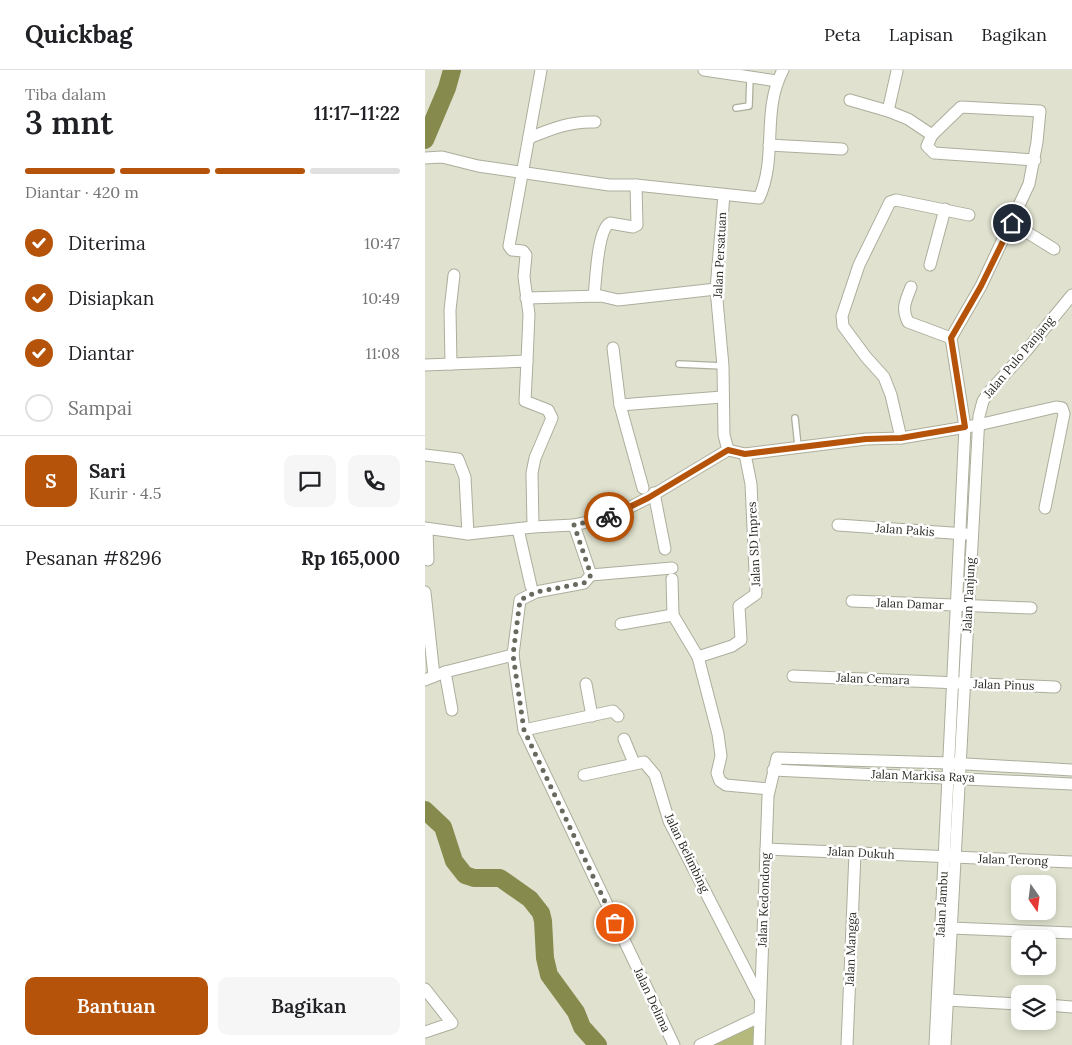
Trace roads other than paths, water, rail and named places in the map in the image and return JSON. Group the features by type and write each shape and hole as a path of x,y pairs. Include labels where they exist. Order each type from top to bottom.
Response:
{"street":[{"path":"533,524 532,473 535,458 552,418 548,410 525,401 529,314 524,277 526,255 523,251 512,250 509,246 541,70"},
{"path":"705,70 777,81"},
{"name":"Jalan Persatuan","path":"728,450 724,435 723,366 716,289 724,195 759,198 764,186 771,107 777,81 783,70"},
{"path":"888,111 897,71"},
{"path":"850,100 907,118 932,135"},
{"path":"911,287 904,306 909,322 951,338 981,286 1029,184 1035,160 1039,111 961,108 932,135 927,146 934,153 1035,160"},
{"path":"529,138 557,127 579,122 595,122"},
{"path":"769,144 842,149"},
{"path":"425,158 442,157 477,166 609,185 636,185 724,195"},
{"path":"594,296 599,248 605,227 610,223 633,228 637,225 636,185"},
{"path":"901,438 891,395 884,377 843,326 842,316 859,265 889,202 896,200 969,215"},
{"path":"930,265 945,209"},
{"path":"1012,223 1055,249"},
{"path":"451,364 451,310 454,275"},
{"path":"526,298 594,296 618,300 716,289"},
{"name":"Jalan Pulo Panjang","path":"978,425 983,401 989,392 1072,295"},
{"name":"Jalan Tanjung","path":"951,338 965,427 957,605 958,683 954,764"},
{"path":"613,348 620,405 643,488"},
{"path":"425,365 527,361"},
{"path":"620,405 722,397"},
{"path":"428,560 426,528 468,534 518,529 533,524 574,525 613,516 728,450 745,454 866,439 901,438 978,425 1056,407 1062,408 1064,414 1045,508"},
{"name":"Jalan Tanjung","path":"958,683 969,606 978,425"},
{"name":"Jalan SD Inpres","path":"699,657 732,646 741,640 739,606 756,594 751,484 745,454"},
{"path":"425,455 458,459 465,477 468,534"},
{"path":"654,494 665,549"},
{"path":"574,525 591,575 672,573 673,615 699,657 718,734 721,756 717,773 720,781 726,785 769,789"},
{"name":"Jalan Pakis","path":"838,525 972,535"},
{"path":"518,529 531,586"},
{"name":"Jalan Delima","path":"591,575 584,583 536,592 520,600 513,655 524,730 674,1045"},
{"path":"425,592 429,678 445,672 513,655"},
{"name":"Jalan Damar","path":"852,601 1031,608"},
{"path":"621,624 673,615"},
{"path":"445,672 452,710"},
{"name":"Jalan Cemara","path":"793,676 958,683"},
{"name":"Jalan Pinus","path":"958,683 1055,687"},
{"path":"586,684 592,716"},
{"path":"524,730 613,711 618,716"},
{"path":"584,775 634,764 624,739"},
{"name":"Jalan Kedondong","path":"759,1045 769,789 776,759 779,758"},
{"name":"Jalan Markisa Raya","path":"779,758 1072,770"},
{"name":"Jalan Belimbing","path":"634,764 644,762 655,775 669,820 760,998"},
{"name":"Jalan Jambu","path":"935,1045 954,764"},
{"name":"Jalan Markisa Raya","path":"773,770 1072,784"},
{"name":"Jalan Dukuh","path":"766,849 949,858"},
{"name":"Jalan Mangga","path":"847,1045 855,853"},
{"name":"Jalan Jambu","path":"945,1045 951,928 949,858"},
{"name":"Jalan Terong","path":"949,858 1072,862"},
{"path":"951,928 1072,933"},
{"path":"425,989 452,1024 425,1032"},
{"path":"947,1000 1011,1004"},
{"path":"1056,1006 1072,1007"},
{"path":"700,1045 759,1017"}],"lane":[{"path":"736,108 749,106 750,77"},
{"path":"679,364 723,366"},
{"path":"795,418 798,446"},
{"path":"533,524 537,519 537,501"}],"waterway":[{"path":"425,140 447,88 452,70"},
{"path":"425,810 443,827 454,861 465,875 474,878 500,878 530,899 541,913 545,958 549,975 576,1012 582,1027 598,1045"}]}
